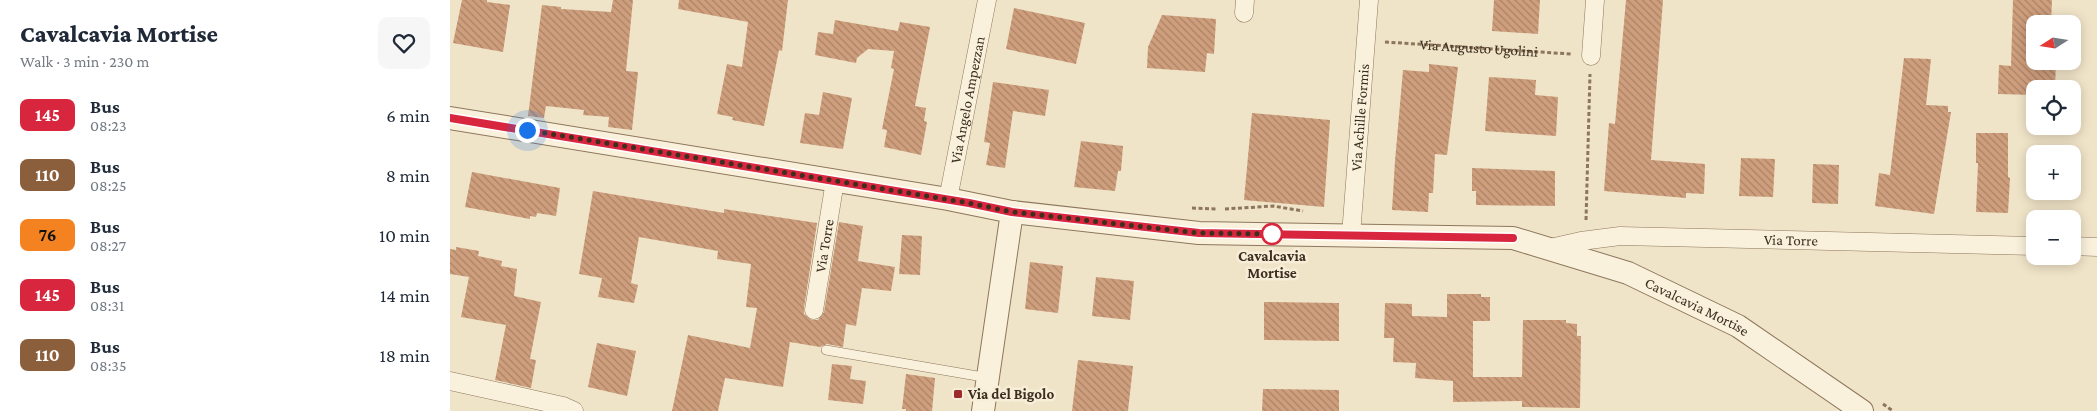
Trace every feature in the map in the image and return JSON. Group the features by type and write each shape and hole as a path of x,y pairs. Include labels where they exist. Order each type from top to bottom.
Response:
{"street":[{"name":"Via Angelo Ampezzan","path":"948,199 987,0"},
{"name":"Via Achille Formis","path":"1351,236 1369,0"},
{"path":"1591,56 1595,0"},
{"path":"450,118 948,199 1012,212 1199,233 1351,236"},
{"name":"Via Torre","path":"814,310 835,181"},
{"path":"983,411 1012,212"},
{"name":"Cavalcavia Mortise","path":"1351,236 1513,238 1628,273 1738,326 1862,411"},
{"name":"Via Torre","path":"1550,248 1581,241 1620,236 2026,246"},
{"path":"2081,246 2097,247"},
{"path":"450,381 566,409"}],"lane":[{"path":"826,350 989,378"}],"path":[{"name":"Via Augusto Ugolini","path":"1366,41 1591,56"},
{"path":"1587,226 1584,217 1591,56"},
{"path":"1185,207 1222,209 1272,206 1312,212"}],"building":[{"path":"462,0 487,0 487,2 510,5 503,52 453,43"},
{"path":"613,0 633,0 626,71 638,72 632,130 608,127 609,117 583,115 584,110 546,106 544,118 528,116 542,5 561,7 561,9 611,12"},
{"path":"679,0 788,0 782,51 779,50 764,126 732,120 733,117 717,114 727,64 742,67 748,22 678,9"},
{"path":"1494,0 1540,0 1538,34 1492,31"},
{"path":"1626,0 1663,0 1651,160 1705,164 1704,194 1686,193 1686,198 1604,191 1609,123 1615,124"},
{"path":"2013,0 2052,0 2051,15 2026,15 2026,70 2056,70 2055,80 2026,80 2026,95 1998,94 1999,65 2011,66"},
{"path":"1014,8 1085,23 1076,64 1006,49"},
{"path":"1162,15 1216,19 1214,54 1207,53 1205,72 1147,68 1148,47"},
{"path":"835,20 898,31 900,22 930,27 915,106 926,108 924,121 927,122 921,155 884,147 887,130 882,129 894,69 891,68 894,51 868,49 857,58 856,63 815,55 818,32 833,34"},
{"path":"1904,58 1931,59 1926,105 1948,106 1948,112 1951,112 1934,214 1875,206 1879,173 1890,175"},
{"path":"1429,64 1458,67 1447,155 1435,154 1433,193 1429,193 1428,212 1392,210 1403,70 1429,72"},
{"path":"1489,77 1536,80 1535,95 1558,97 1556,136 1485,131"},
{"path":"993,82 1049,90 1045,116 1013,111 1005,168 986,165 990,143 984,142"},
{"path":"823,92 852,98 843,149 800,143 805,113 819,115"},
{"path":"1252,113 1330,120 1324,207 1244,200"},
{"path":"1976,133 2008,133 2008,177 2010,178 2008,213 1976,212 1978,163 1976,163"},
{"path":"1081,141 1123,146 1121,171 1118,171 1115,191 1074,187"},
{"path":"1741,158 1775,159 1773,197 1739,196"},
{"path":"1813,164 1839,165 1838,204 1812,203"},
{"path":"1472,168 1555,171 1555,206 1476,205 1476,191 1472,191"},
{"path":"472,172 560,188 556,216 537,213 536,217 530,216 530,219 465,207"},
{"path":"593,191 724,213 724,209 817,223 804,308 804,314 812,320 818,320 824,312 839,222 863,226 858,261 895,267 891,291 862,288 856,326 846,324 843,347 827,344 820,347 790,342 783,387 725,378 718,411 672,411 688,335 750,348 757,308 746,307 751,264 717,259 718,251 639,237 631,283 638,285 634,303 598,297 602,278 579,274"},
{"path":"902,235 922,236 920,275 899,274"},
{"path":"456,247 479,251 478,256 502,261 501,266 517,269 514,296 541,302 530,359 536,360 531,388 495,380 506,325 461,317 469,277 450,274 450,249 456,250"},
{"path":"1030,262 1063,266 1058,313 1025,309"},
{"path":"1096,277 1134,281 1130,320 1092,316"},
{"path":"1447,294 1481,294 1481,297 1490,297 1490,321 1473,321 1473,377 1522,377 1523,320 1566,320 1566,323 1577,324 1577,336 1581,336 1580,408 1522,407 1522,401 1453,402 1453,381 1415,378 1416,363 1393,362 1394,338 1384,338 1385,303 1412,304 1412,316 1447,317"},
{"path":"1264,302 1339,303 1339,341 1264,340"},
{"path":"597,343 636,351 627,396 588,387"},
{"path":"1078,360 1133,366 1128,411 1072,411"},
{"path":"832,364 852,366 850,379 866,381 863,404 828,400"},
{"path":"906,374 935,378 932,411 906,411 906,409 902,409"},
{"path":"1263,389 1339,390 1339,411 1262,411"}],"bus line":[{"name":"145","path":"450,118 969,203 1029,215 1199,233 1513,238"}],"place":[{"name":"Cavalcavia Mortise","path":"1272,234"},
{"name":"Via del Bigolo","path":"958,394"}],"route":[{"path":"527,130 969,203 1012,212 1199,233 1275,234 1272,234"}]}
